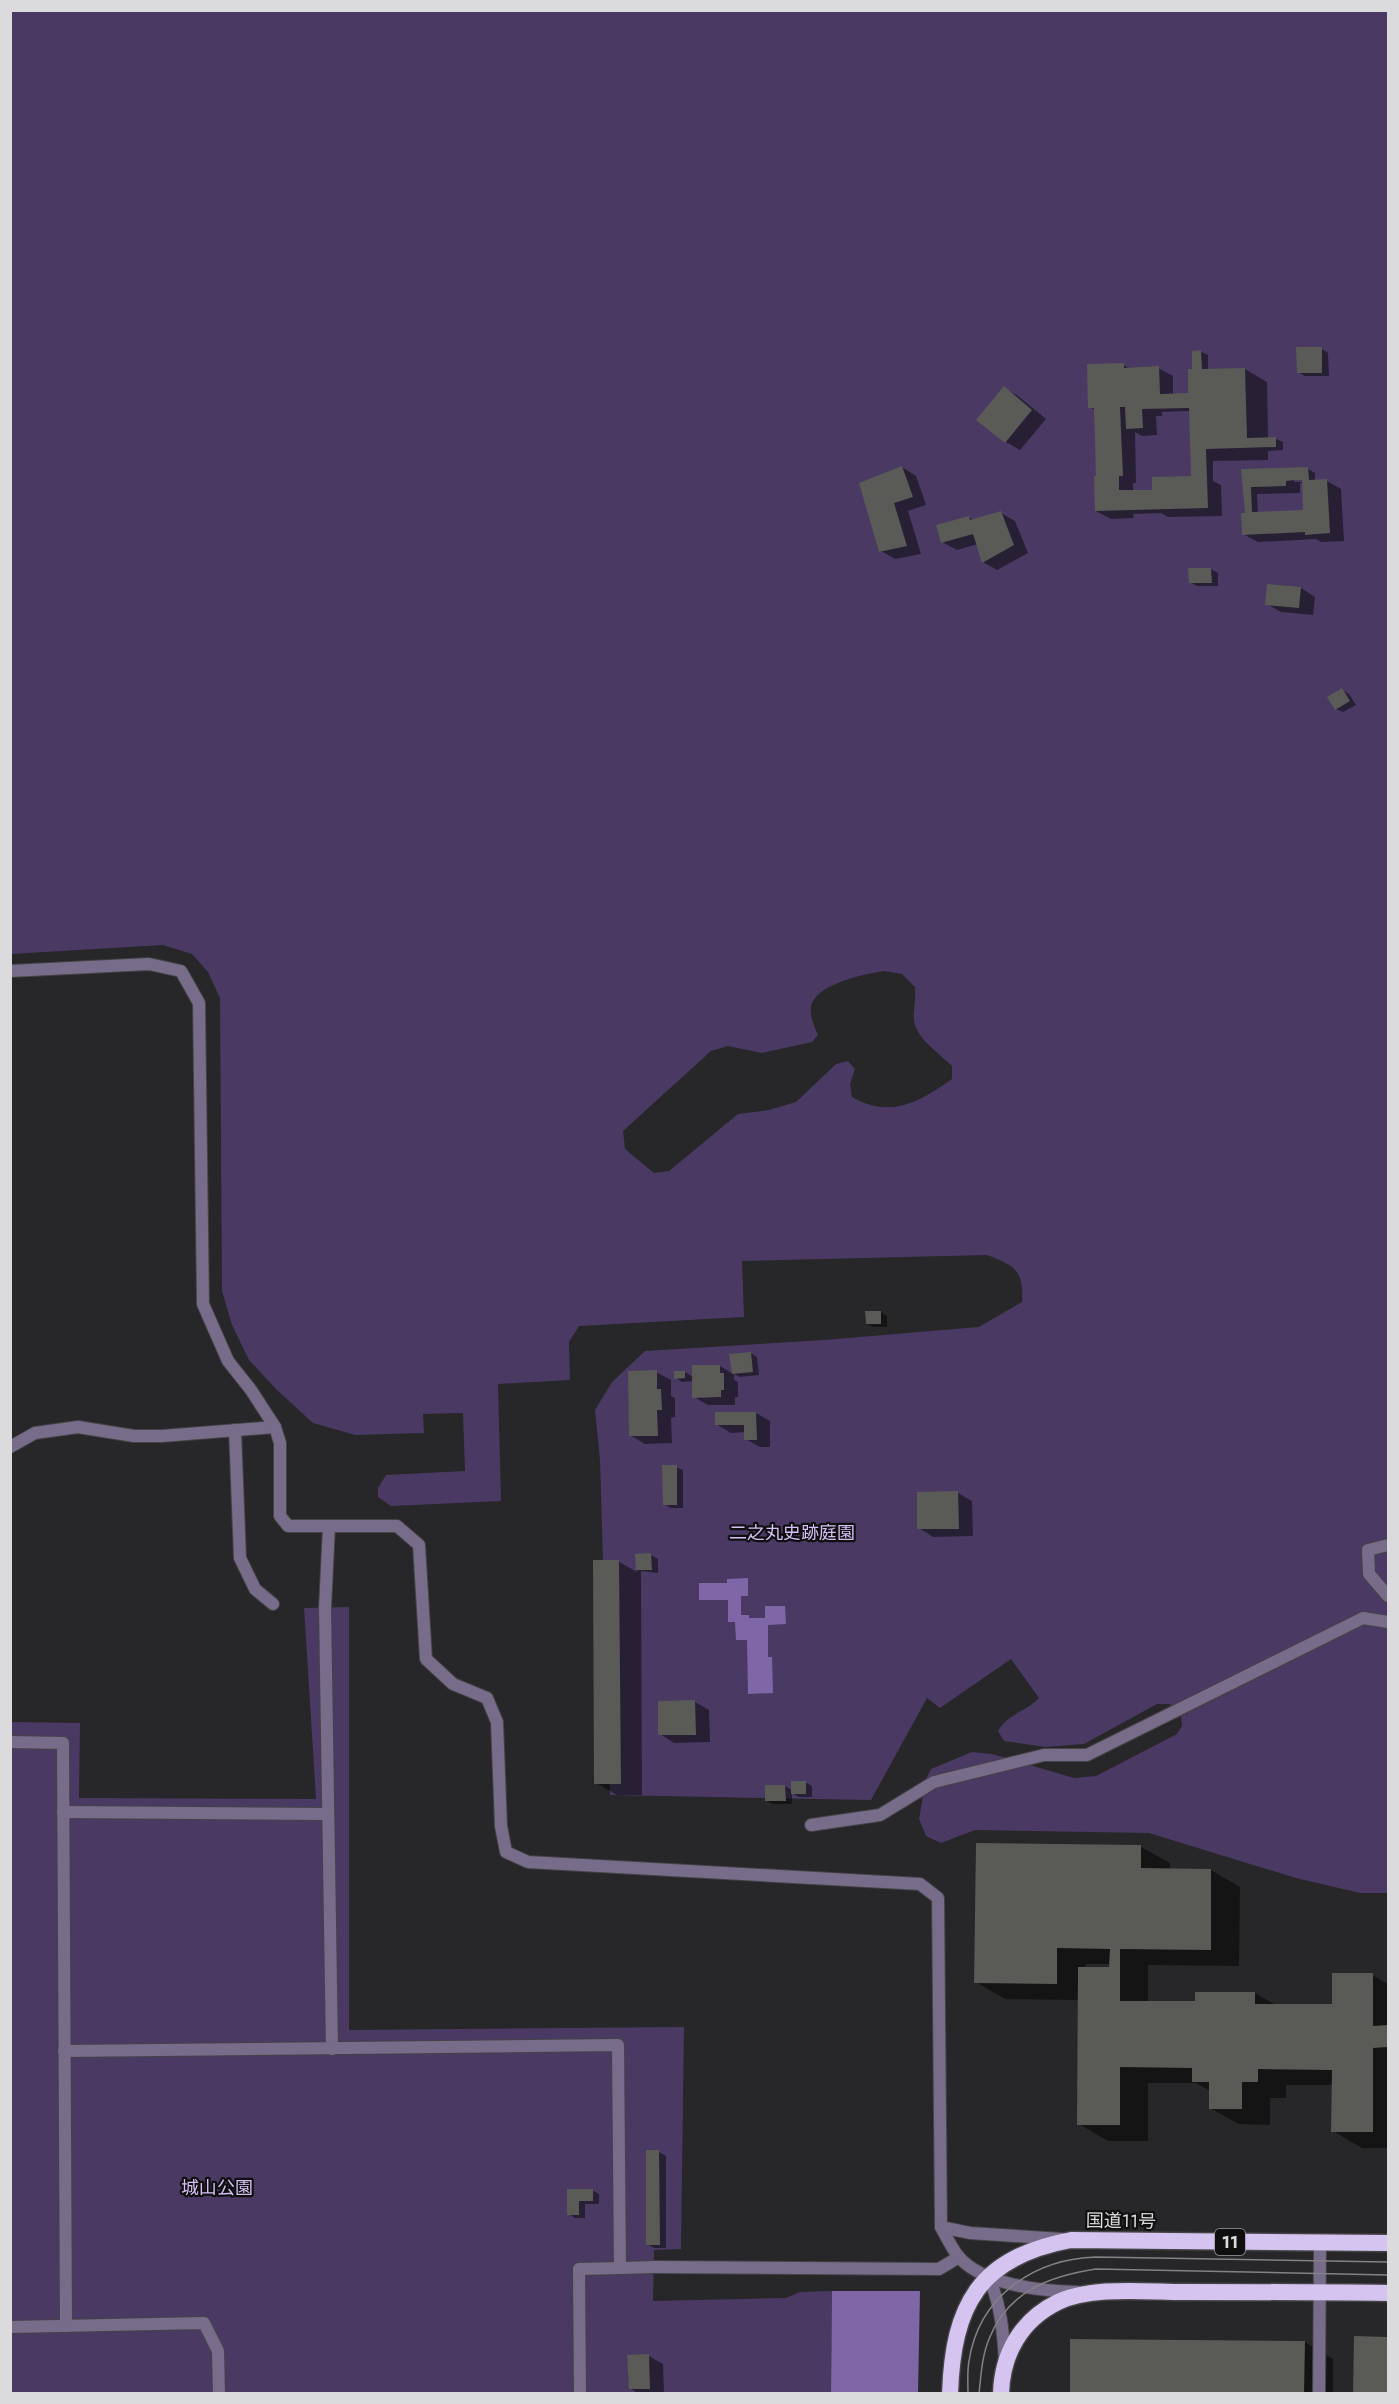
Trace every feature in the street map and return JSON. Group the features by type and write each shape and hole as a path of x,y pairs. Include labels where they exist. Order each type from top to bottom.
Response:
{"highway":[{"name":"国道11号","path":"950,2394 954,2348 964,2310 976,2291 989,2278 1009,2261 1028,2251 1071,2240 1389,2243"},
{"path":"1001,2394 1005,2362 1020,2332 1039,2313 1059,2302 1091,2293 1389,2293"}],"street":[{"path":"10,971 149,964 181,971 199,1003 203,1304 228,1361 251,1390 275,1427 280,1443 280,1516 288,1526 397,1526 419,1545 426,1659 453,1684 487,1698 497,1722 501,1826 506,1852 528,1862 920,1884 938,1898 941,2227 959,2257 989,2278 1038,2290 1091,2293"},
{"path":"10,1447 35,1433 78,1427 134,1436 275,1427"},
{"path":"236,1430 240,1558 255,1589 273,1604"},
{"path":"329,1526 325,1608 332,2049"},
{"path":"1389,1545 1368,1550 1369,1574 1389,1596"},
{"path":"812,1825 880,1815 934,1782 1044,1755 1087,1755 1363,1618 1389,1622"},
{"path":"10,1742 63,1743 66,2326"},
{"path":"63,1812 328,1814"},
{"path":"64,2051 618,2046 620,2268"},
{"path":"941,2227 970,2234 1071,2240"},
{"path":"1319,2394 1320,2243"},
{"path":"580,2394 579,2269 654,2267 939,2269 959,2257"},
{"path":"989,2278 997,2296 1002,2319 1005,2362"},
{"path":"10,2326 204,2323 218,2351 219,2394"}],"green space":[{"name":"二之丸史跡庭園","path":"11,11 1388,11 1388,1893 1360,1893 1296,1878 1149,1833 975,1830 941,1843 926,1836 919,1819 926,1779 931,1769 972,1752 992,1754 1074,1778 1096,1776 1177,1734 1182,1726 1181,1716 1170,1704 1157,1704 1084,1744 1045,1747 1004,1741 998,1731 1002,1725 1039,1698 1011,1659 940,1708 927,1698 871,1800 610,1795 600,1460 595,1410 612,1382 645,1351 824,1340 979,1327 1022,1302 1021,1283 1016,1271 1005,1262 987,1255 742,1261 744,1317 579,1326 569,1342 570,1380 498,1384 501,1501 391,1506 378,1497 378,1488 386,1475 465,1471 463,1413 423,1414 424,1433 355,1435 313,1423 249,1360 232,1325 222,1291 220,998 208,972 192,954 163,945 11,954","holes":["884,971 902,974 915,987 914,1021 916,1028 924,1040 952,1066 952,1079 928,1095 916,1101 892,1107 879,1107 866,1103 852,1097 850,1084 855,1069 848,1061 836,1064 796,1102 769,1110 738,1114 669,1171 654,1173 625,1149 623,1131 711,1051 728,1046 762,1053 812,1042 818,1035 812,1019 811,1007 817,996 824,990 866,974"]},
{"name":"城山公園","path":"349,1607 349,2030 684,2027 681,2249 654,2250 653,2301 786,2298 800,2292 832,2291 831,2393 11,2394 11,1722 80,1723 79,1798 316,1799 304,1608"}],"shaded area":[{"path":"748,1578 748,1596 741,1596 741,1615 749,1615 749,1618 765,1618 765,1606 785,1606 786,1624 768,1625 768,1657 772,1657 773,1693 748,1694 747,1640 736,1640 735,1622 728,1622 728,1600 699,1600 699,1583 727,1583 727,1579"},
{"path":"832,2291 920,2291 918,2393 831,2393"}],"building":[{"path":"1296,347 1322,347 1322,373 1297,373"},
{"path":"1201,350 1202,369 1245,368 1247,438 1276,437 1276,447 1206,449 1208,508 1095,511 1094,408 1088,408 1087,364 1124,363 1124,368 1159,366 1160,394 1188,393 1188,369 1192,369 1192,351","holes":["1120,407 1125,407 1126,429 1143,428 1142,409 1189,408 1191,476 1152,477 1152,490 1119,490 1119,476 1123,476"]},
{"path":"1004,386 1032,410 1005,443 976,420"},
{"path":"902,466 913,497 894,503 907,546 879,552 859,483"},
{"path":"1308,467 1309,480 1327,479 1330,533 1242,535 1241,513 1245,513 1241,469","holes":["1302,480 1303,510 1252,512 1251,487 1286,486 1286,481"]},
{"path":"1001,511 1014,545 982,563 973,534 941,543 936,525 969,516 970,520"},
{"path":"1188,568 1211,568 1212,583 1189,583"},
{"path":"1267,584 1301,587 1299,608 1265,605"},
{"path":"1342,688 1350,701 1335,710 1327,697"},
{"path":"865,1311 881,1311 881,1324 866,1324"},
{"path":"751,1352 753,1372 732,1374 729,1354"},
{"path":"692,1365 720,1365 720,1373 724,1373 724,1390 721,1390 721,1397 692,1398"},
{"path":"657,1370 657,1389 661,1389 662,1410 657,1410 658,1436 629,1436 628,1371"},
{"path":"674,1371 685,1371 685,1378 674,1379"},
{"path":"715,1412 756,1412 757,1440 744,1440 744,1425 715,1425"},
{"path":"662,1465 677,1465 677,1505 663,1505"},
{"path":"958,1491 959,1529 917,1529 917,1492"},
{"path":"651,1553 652,1570 636,1570 635,1554"},
{"path":"593,1560 619,1560 621,1784 594,1784"},
{"path":"695,1700 696,1735 658,1735 658,1701"},
{"path":"791,1781 806,1781 806,1794 791,1794"},
{"path":"765,1785 785,1785 786,1801 765,1801"},
{"path":"976,1843 1141,1845 1141,1868 1211,1869 1211,1950 1120,1949 1120,2001 1195,2001 1195,1992 1255,1992 1255,2004 1332,2004 1332,1973 1373,1973 1373,2026 1388,2025 1388,2047 1373,2048 1373,2132 1331,2132 1332,2070 1258,2069 1258,2082 1242,2082 1242,2109 1209,2109 1209,2082 1192,2082 1192,2068 1120,2067 1120,2125 1077,2125 1078,1967 1109,1967 1110,1949 1057,1948 1057,1984 974,1983"},
{"path":"646,2150 659,2150 660,2245 646,2245"},
{"path":"567,2189 593,2189 593,2201 579,2201 579,2215 567,2215"},
{"path":"1354,2336 1388,2337 1388,2394 1353,2394"},
{"path":"1070,2339 1305,2341 1304,2394 1070,2394"},
{"path":"649,2354 650,2389 629,2389 627,2355"}],"tram line":[{"path":"968,2394 969,2361 975,2338 984,2318 997,2300 1013,2285 1051,2265 1073,2259 1096,2257 1388,2262"},
{"path":"979,2394 985,2352 997,2322 1019,2298 1032,2289 1063,2276 1096,2269 1388,2275"}]}
